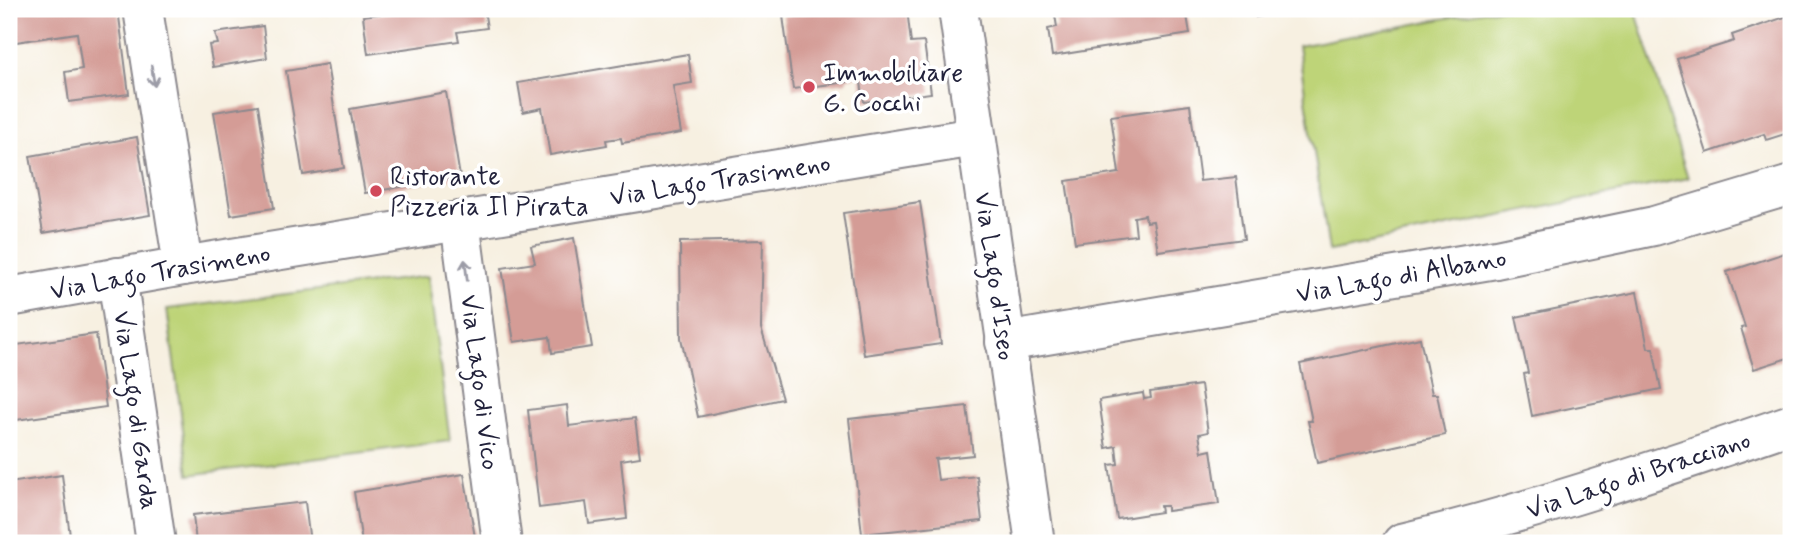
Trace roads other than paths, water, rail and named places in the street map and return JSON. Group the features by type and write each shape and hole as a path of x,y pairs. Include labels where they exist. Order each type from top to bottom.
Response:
{"street":[{"path":"143,9 183,266"},
{"name":"Via Lago d'Iseo","path":"958,9 1035,543"},
{"name":"Via Lago Trasimeno","path":"9,297 183,266 975,137"},
{"name":"Via Lago di Albano","path":"1005,342 1496,259 1654,226 1791,185"},
{"name":"Via Lago di Vico","path":"460,221 502,543"},
{"name":"Via Lago di Garda","path":"117,277 156,543"},
{"name":"Via Lago di Bracciano","path":"1402,543 1487,523 1613,485 1791,424"}],"place":[{"name":"Immobiliare G. Cocchi","path":"809,87"},
{"name":"Ristorante Pizzeria Il Pirata","path":"376,191"}]}
